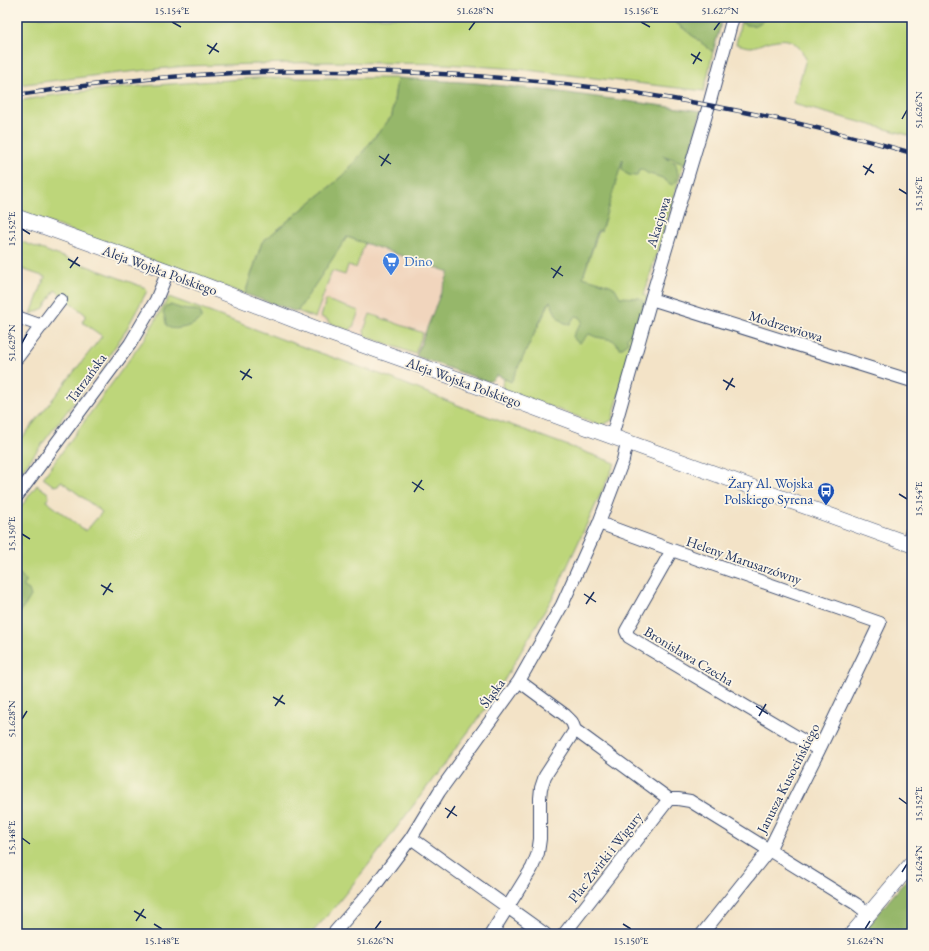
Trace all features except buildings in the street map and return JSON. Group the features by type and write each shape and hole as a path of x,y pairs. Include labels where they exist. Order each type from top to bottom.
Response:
{"street":[{"name":"Akacjowa","path":"612,436 734,17"},
{"name":"Aleja Wojska Polskiego","path":"17,217 168,272 320,330 628,442 911,540"},
{"name":"Tatrzańska","path":"17,496 130,344 156,300 168,272"},
{"name":"Modrzewiowa","path":"651,299 912,381"},
{"path":"17,358 61,300"},
{"path":"17,317 42,326"},
{"name":"Śląska","path":"333,934 374,887 411,838 439,792 519,681 562,605 599,523 624,460 628,442"},
{"name":"Heleny Marusarzówny","path":"599,523 880,623"},
{"name":"Bronisława Czecha","path":"672,550 626,631 629,637 819,750"},
{"name":"Janusza Kusocińskiego","path":"702,934 769,850 880,623"},
{"path":"519,681 565,715 572,722 575,730 670,799 690,801 856,904 869,914"},
{"path":"491,934 532,868 538,853 540,840 541,788 545,776 575,730"},
{"name":"Plac Żwirki i Wigury","path":"564,934 670,799"},
{"path":"411,838 545,934"},
{"path":"852,934 912,863"}],"shaded area":[{"path":"347,237 449,272 416,356 297,312"}],"green space":[{"path":"17,17 669,17 713,52 704,91 518,69 447,64 327,62 186,66 17,85"},
{"path":"669,17 723,17 713,52"},
{"path":"742,17 765,17 761,23 751,26 741,21"},
{"path":"765,17 912,17 912,136 793,104 806,59 798,46 789,40 772,41 752,47 736,44 741,21 743,24 764,20"},
{"path":"257,78 397,78 392,116 343,176 262,242 245,294 17,211 17,101 107,89"},
{"path":"397,78 477,83 552,91 701,111 687,164 662,155 675,162 678,177 673,185 662,178 648,174 641,169 639,170 637,176 626,174 622,168 623,159 601,231 598,230 583,277 610,285 615,288 620,297 640,298 643,301 637,330 629,335 627,338 628,342 623,348 620,348 613,340 596,337 589,334 579,343 573,336 582,322 580,317 576,316 570,324 562,322 557,316 550,301 511,382 497,375 492,380 485,381 416,356 449,272 347,237 297,312 245,294 262,242 343,176 392,116"},
{"path":"628,140 684,163 644,295 647,297 612,420 601,425 504,390 502,385 504,379 511,381 551,300 583,277 599,230 601,230"},
{"path":"347,237 365,243 356,268 348,265 345,275 332,271 315,318 297,311"},
{"path":"17,240 146,288 147,291 125,332 106,360 17,477 17,433 23,437 102,336 82,322 86,315 55,290 44,308 31,314 45,277 19,268 17,274"},
{"path":"169,297 388,377 470,410 615,463 554,595 495,696 377,854 311,934 38,934 37,932 36,934 21,934 17,930 17,512 37,485 48,493 49,497 46,501 86,531 102,512 61,481 58,485 54,486 43,478 145,338"},
{"path":"326,300 359,311 353,327 350,330 328,322 328,320 321,317"},
{"path":"171,305 186,310 198,311 201,313 201,319 185,327 175,329 168,327 166,325 163,313 166,306"},
{"path":"370,314 423,333 415,354 365,336 364,330"},
{"path":"17,573 26,580 24,587 29,590 31,596 25,606 21,609 17,618"},
{"path":"912,873 912,934 861,934"}],"railway":[{"path":"17,95 139,80 230,73 343,71 425,73 508,78 590,87 671,99 752,114 832,132 912,153"}],"place":[{"name":"Dino","path":"391,276"},
{"name":"Żary Al. Wojska Polskiego Syrena","path":"826,506"}]}
